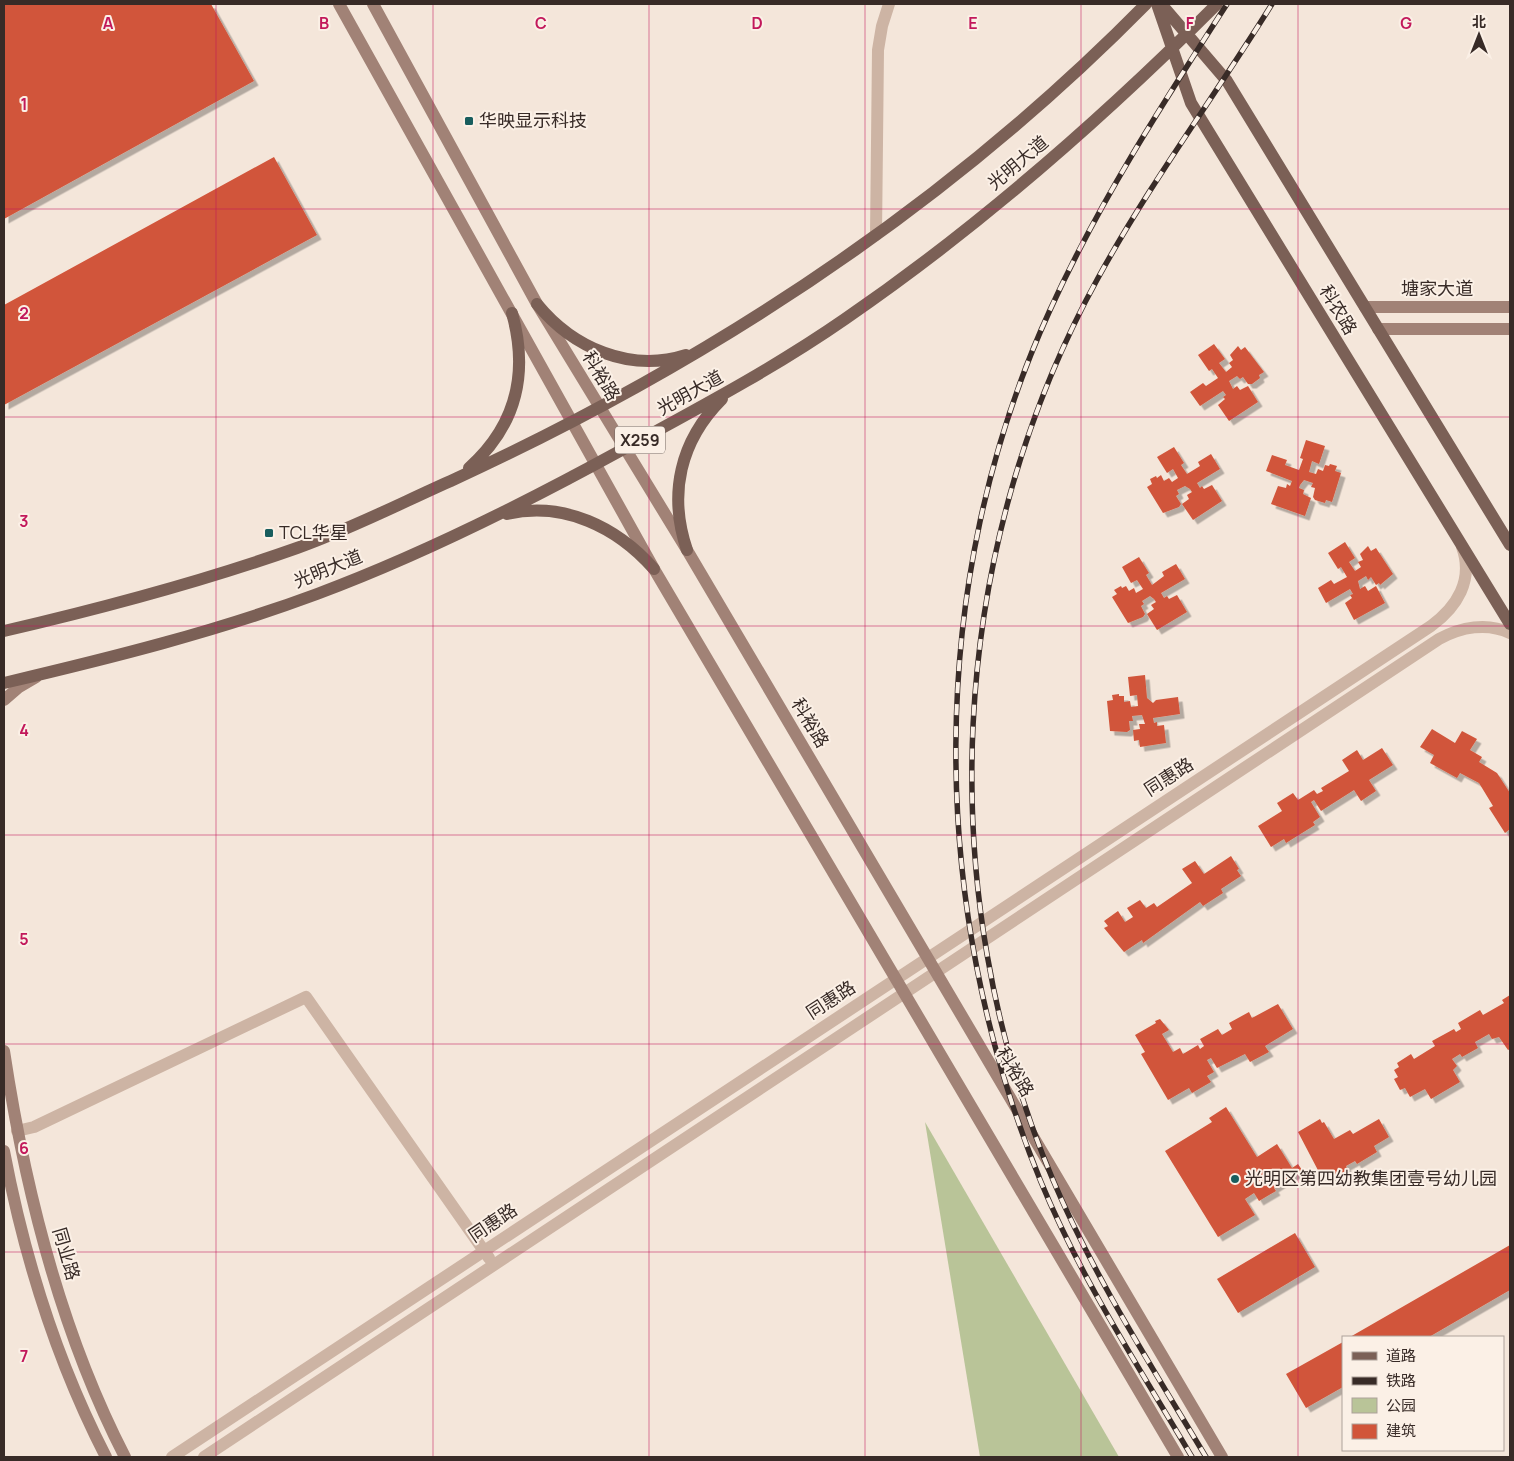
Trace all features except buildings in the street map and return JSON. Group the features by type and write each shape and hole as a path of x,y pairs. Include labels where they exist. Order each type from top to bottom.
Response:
{"main road":[{"path":"339,4 654,568 1178,1457"},
{"name":"科裕路","path":"373,4 537,304 687,550 1222,1457"},
{"name":"光明大道","path":"4,631 187,585 301,546 455,479 600,408 712,344 815,279 876,235 919,203 1016,123 1104,46 1146,4"},
{"name":"科农路","path":"1157,4 1191,102 1510,624"},
{"name":"科农路","path":"1161,4 1227,81 1378,329 1507,535 1510,545"},
{"name":"光明大道","path":"4,683 202,633 319,593 534,497 738,387 843,321 950,242 1040,168 1139,82 1217,4"},
{"path":"537,304 547,317 572,338 585,346 616,357 632,360 665,359 681,356 712,344"},
{"name":"塘家大道","path":"1364,306 1510,307"},
{"path":"455,479 488,449 503,427 516,395 520,362 512,313"},
{"path":"1378,329 1510,329"},
{"path":"687,550 678,518 678,484 681,468 693,436 702,422 724,397 738,387"},
{"path":"478,523 512,513 548,512 565,514 599,525 615,533 629,543 654,568"},
{"path":"4,700 30,680 49,672"},
{"name":"同业路","path":"4,1051 17,1131 42,1235 63,1306 100,1406 125,1457"},
{"name":"同业路","path":"4,1151 22,1232 50,1322 82,1408 106,1457"}],"street":[{"path":"876,235 878,50 889,4"},
{"name":"同惠路","path":"172,1457 1443,617 1457,602 1464,584 1466,562 1462,545"},
{"name":"同惠路","path":"204,1457 1439,639 1457,631 1474,628 1493,628 1510,633"},
{"path":"17,1131 34,1127 306,997 494,1265"}],"green space":[{"path":"925,1122 1119,1457 980,1457"}],"railway":[{"path":"1192,1457 1092,1288 1074,1253 1041,1182 1004,1076 977,967 961,856 956,744 962,633 980,522 1009,414 1050,310 1089,231 1156,116 1227,4"},
{"path":"1206,1457 1105,1287 1069,1216 1053,1180 1014,1070 987,956 974,840 973,724 985,608 1010,494 1048,384 1098,278 1118,243 1272,4"}],"place":[{"name":"华映显示科技","path":"469,121"},
{"name":"TCL华星","path":"269,533"},
{"name":"光明区第四幼教集团壹号幼儿园","path":"1235,1179"}]}
